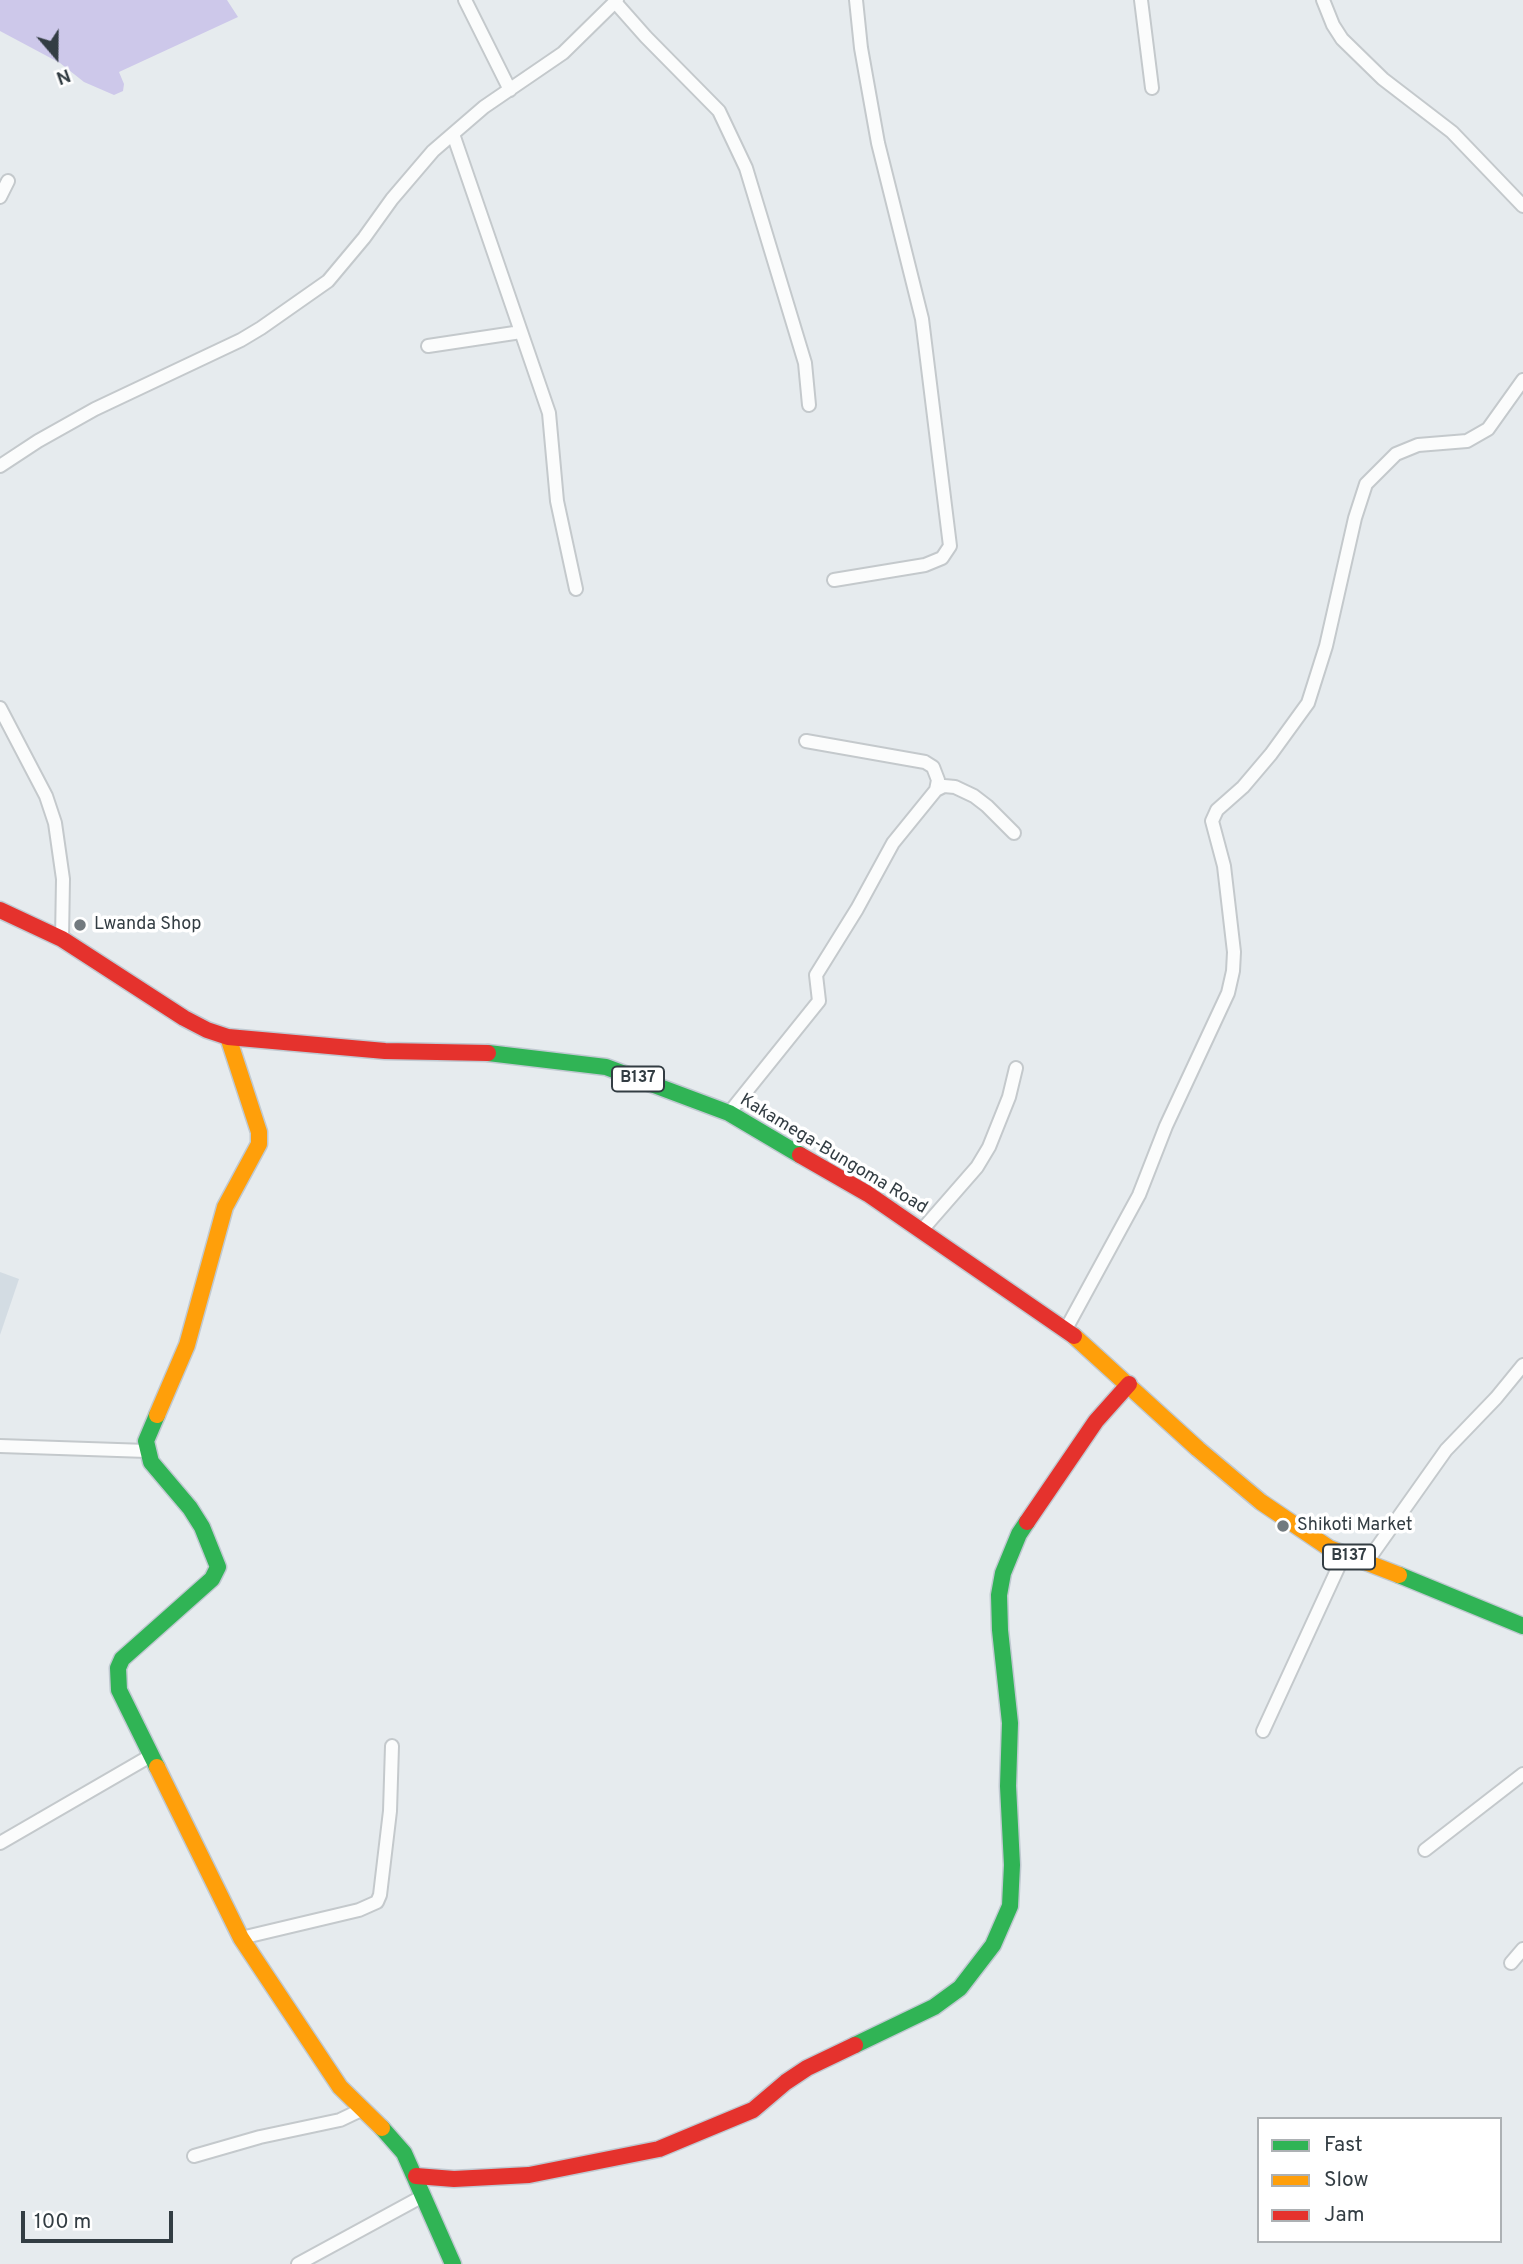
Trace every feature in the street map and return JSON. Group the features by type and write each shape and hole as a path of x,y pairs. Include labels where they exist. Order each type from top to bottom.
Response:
{"street":[{"path":"465,0 510,90"},
{"path":"834,580 925,565 942,558 950,546 922,319 878,143 861,48 856,0"},
{"path":"1141,0 1152,88"},
{"path":"1323,0 1342,39 1383,79 1452,132 1523,206"},
{"path":"0,466 94,409 241,340 328,281 433,151 510,90 563,53 616,1 646,37 719,111 746,168 805,363 809,405"},
{"path":"453,134 549,413 556,501 576,589"},
{"path":"0,197 8,181"},
{"path":"429,346 521,332"},
{"path":"1066,1329 1139,1195 1166,1126 1228,993 1234,952 1224,866 1212,821 1217,810 1243,787 1271,754 1308,703 1326,646 1355,518 1366,484 1396,454 1418,445 1467,441 1488,429 1523,380"},
{"path":"0,708 46,796 55,823 63,879 62,939"},
{"path":"806,741 925,762 933,767 938,780 936,790"},
{"path":"729,1113 819,1001 816,975 857,909 893,843 936,790 944,786 954,787 974,796 1014,833"},
{"name":"Kakamega-Bungoma Road","path":"0,910 62,939 184,1018 228,1037 385,1051 481,1052 606,1067 729,1113 868,1194 1066,1329 1198,1449 1261,1502 1329,1548 1523,1626"},
{"path":"228,1037 259,1132 259,1144 225,1208 187,1345 146,1441 150,1462 190,1508 202,1527 218,1567 212,1579 122,1659 117,1677 119,1690 241,1938 340,2087 404,2153 453,2264"},
{"path":"922,1230 977,1167 989,1147 1009,1097 1016,1068"},
{"path":"1366,1563 1446,1450 1496,1398 1523,1365"},
{"path":"416,2176 454,2179 529,2175 659,2149 753,2110 786,2081 807,2068 904,2023 934,2007 960,1988 993,1945 1010,1906 1010,1723 999,1595 1003,1573 1019,1534 1096,1420 1129,1384"},
{"path":"0,1446 147,1451"},
{"path":"1263,1731 1344,1555"},
{"path":"241,1938 359,1910 377,1902 390,1811 392,1746"},
{"path":"0,1843 152,1755"},
{"path":"1425,1850 1523,1774"},
{"path":"1511,1963 1523,1950"},
{"path":"194,2155 260,2137 340,2120 361,2110"},
{"path":"298,2264 423,2196"}],"shaded area":[{"path":"0,0 227,0 238,17 119,72 124,84 123,91 114,95 84,82 60,63 0,31"},
{"path":"0,1272 19,1279 0,1335"}],"traffic: fast":[{"path":"488,1053 606,1067 729,1113 800,1155"},
{"path":"157,1415 146,1441 151,1462 190,1508 202,1527 218,1567 212,1579 122,1659 118,1668 119,1690 157,1767"},
{"path":"855,2045 934,2007 960,1988 993,1945 1010,1906 1010,1723 999,1595 1003,1573 1019,1534 1027,1522"},
{"path":"1399,1575 1523,1626"},
{"path":"382,2128 404,2153 453,2264"}],"traffic: slow":[{"path":"157,1415 187,1345 225,1207 259,1144 259,1132 228,1037"},
{"path":"1074,1336 1198,1449 1261,1502 1329,1548 1399,1575"},
{"path":"157,1767 241,1938 340,2087 382,2128"}],"traffic: jam":[{"path":"0,910 62,939 184,1018 228,1037 385,1051 488,1053"},
{"path":"800,1155 868,1194 1074,1336"},
{"path":"1027,1522 1096,1421 1129,1384"},
{"path":"416,2176 454,2179 529,2175 659,2149 753,2110 807,2068 855,2045"}],"place":[{"name":"Lwanda Shop","path":"80,925"},
{"name":"Shikoti Market","path":"1283,1526"}]}
